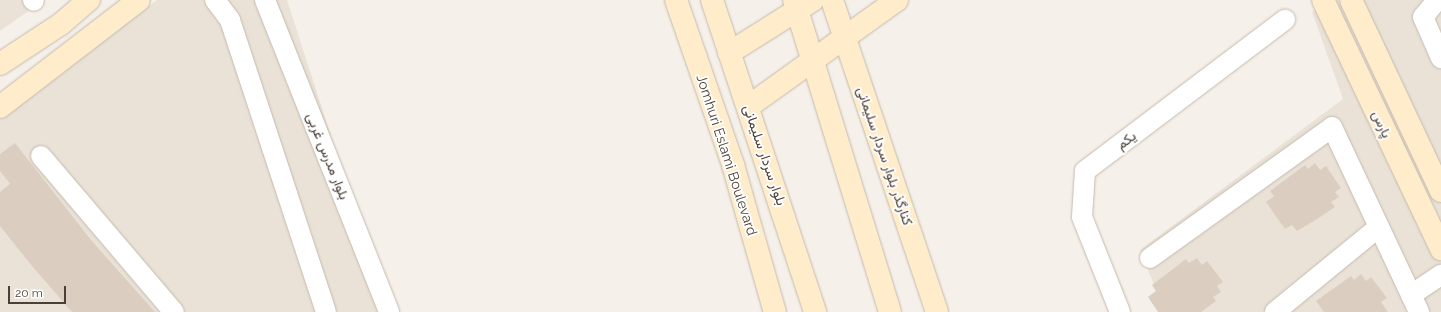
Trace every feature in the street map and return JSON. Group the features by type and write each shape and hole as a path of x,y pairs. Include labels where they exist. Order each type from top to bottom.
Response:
{"street":[{"path":"0,64 61,24 88,0"},
{"path":"0,107 139,0"},
{"path":"215,0 230,20 326,312"},
{"name":"بلوار مدرس غربی","path":"264,0 389,312"},
{"name":"Jomhuri Eslami Boulevard","path":"676,0 733,165 775,312"},
{"name":"بلوار سردار سلیمانی","path":"712,0 729,53 749,106 815,312"},
{"name":"کنارگذر بلوار سردار سلیمانی","path":"832,0 937,312"},
{"path":"749,106 814,58 845,39 897,0"},
{"name":"پارس","path":"1323,0 1441,249"},
{"name":"پارس","path":"1351,0 1436,169 1441,191"},
{"path":"1437,0 1423,17 1441,58"},
{"path":"729,53 801,3 814,58 890,312"},
{"name":"یکم","path":"1120,312 1082,217 1085,171 1285,20"},
{"path":"1150,258 1332,127 1415,304 1441,275"},
{"path":"41,156 174,312"},
{"path":"1275,312 1379,227"}],"shaded area":[{"path":"0,0 44,0 0,31"},
{"path":"157,0 287,0 388,312 0,312 0,119"},
{"path":"1328,0 1441,0 1441,312 1165,312 1140,250 1343,99 1312,12"}],"building":[{"path":"15,143 91,240 155,312 72,312 32,266 0,226 0,192 10,184 0,171 0,154"},
{"path":"1315,163 1320,170 1326,166 1341,188 1335,192 1339,197 1331,202 1335,207 1297,231 1292,225 1285,229 1266,202 1274,196 1270,191 1305,165 1308,169"},
{"path":"1197,258 1202,265 1207,261 1223,282 1217,286 1221,292 1213,297 1216,301 1201,312 1158,312 1148,297 1156,291 1152,285 1186,259 1189,263"},
{"path":"1361,274 1366,281 1371,277 1387,298 1381,302 1388,312 1324,312 1316,301 1351,276 1354,280"}]}
